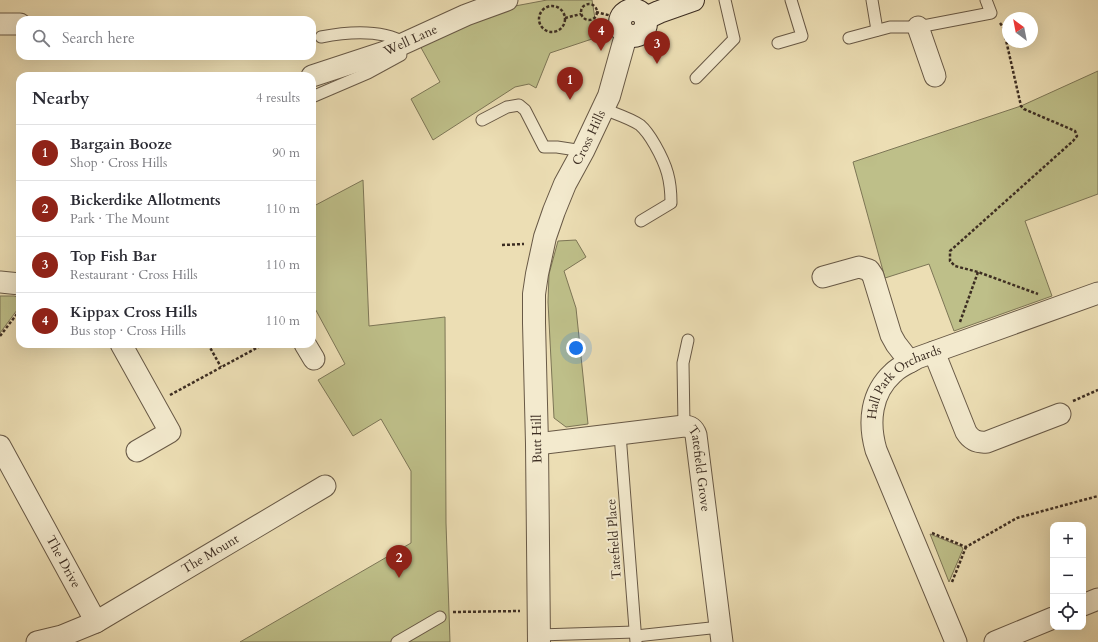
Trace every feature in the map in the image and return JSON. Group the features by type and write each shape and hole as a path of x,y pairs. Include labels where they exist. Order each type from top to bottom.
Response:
{"street":[{"name":"Well Lane","path":"316,75 384,52 466,15 507,0"},
{"path":"621,17 631,37 638,36 646,27 646,18 693,0"},
{"name":"Cross Hills","path":"535,241 604,109 614,83 621,17"},
{"path":"0,24 16,24"},
{"path":"918,26 935,76"},
{"name":"Butt Hill","path":"535,241 534,294 540,611 539,638"},
{"path":"823,277 859,266 869,270 873,276 891,335 910,362"},
{"path":"0,282 16,284"},
{"name":"Hall Park Orchards","path":"956,642 876,450 872,437 871,423 875,402 884,383 893,372 917,358 1098,293"},
{"path":"123,348 170,432 137,451"},
{"path":"942,349 966,432 975,441 981,443 987,442 1060,414"},
{"name":"Tatefield Grove","path":"537,444 684,426 690,427 695,432 721,634"},
{"name":"The Drive","path":"0,446 96,622"},
{"name":"The Mount","path":"96,622 325,486"},
{"path":"1086,604 1098,599"},
{"path":"995,642 1050,619"},
{"path":"37,642 62,636 96,622"}],"lane":[{"path":"696,78 734,39 725,0"},
{"path":"778,43 802,36 791,0"},
{"path":"872,0 876,30"},
{"path":"849,38 890,27 918,26 990,13 986,0"},
{"path":"316,95 368,73 400,56 408,48 409,41 388,36 352,32 340,33 321,38"},
{"path":"482,120 508,107 519,105 524,110 544,147 557,147 583,151"},
{"path":"604,109 640,125 648,133 664,160 668,172 671,186 671,203 641,221"},
{"path":"684,426 683,363 688,340"},
{"name":"Tatefield Place","path":"620,434 636,636"},
{"path":"397,642 440,618"},
{"path":"539,638 721,634"}],"path":[{"path":"587,4 594,6 596,12 594,17 590,20 584,18 582,14 582,9 587,4"},
{"path":"550,6 554,6 562,10 565,18 563,26 553,32 542,26 540,18 543,11 550,6"},
{"path":"596,12 621,17"},
{"path":"990,13 1003,27 1021,106 1024,109 1075,131 1077,136 1074,141 950,251 950,261 955,266 978,272 1065,304"},
{"path":"565,18 582,14"},
{"path":"502,245 535,241"},
{"path":"942,349 978,272"},
{"path":"0,336 16,315"},
{"path":"210,348 220,368"},
{"path":"154,404 257,348"},
{"path":"1060,414 1072,401 1098,390"},
{"path":"942,606 966,547 1017,518 1098,496"},
{"path":"907,523 966,547"},
{"path":"440,618 448,612 540,611"}],"green space":[{"path":"547,0 592,0 598,37 550,53 536,88 529,84 515,87 433,140 411,99 440,82 419,44 515,6"},
{"path":"1098,71 1098,194 1025,221 1052,296 954,331 929,264 885,278 853,162 1021,106"},
{"path":"363,180 369,326 445,317 446,523 450,642 240,642 411,543 411,471 381,419 353,436 318,380 345,364 316,310 316,205"},
{"path":"576,240 586,257 564,271 576,308 588,424 566,427 554,418 548,302 549,274 558,241"},
{"path":"0,296 16,297 16,311 0,333"},
{"path":"930,534 962,547 963,549 949,582"}],"place":[{"name":"Kippax Cross Hills","path":"601,51"},
{"name":"Top Fish Bar","path":"657,64"},
{"name":"Bargain Booze","path":"570,100"},
{"name":"Bickerdike Allotments","path":"399,578"}]}
